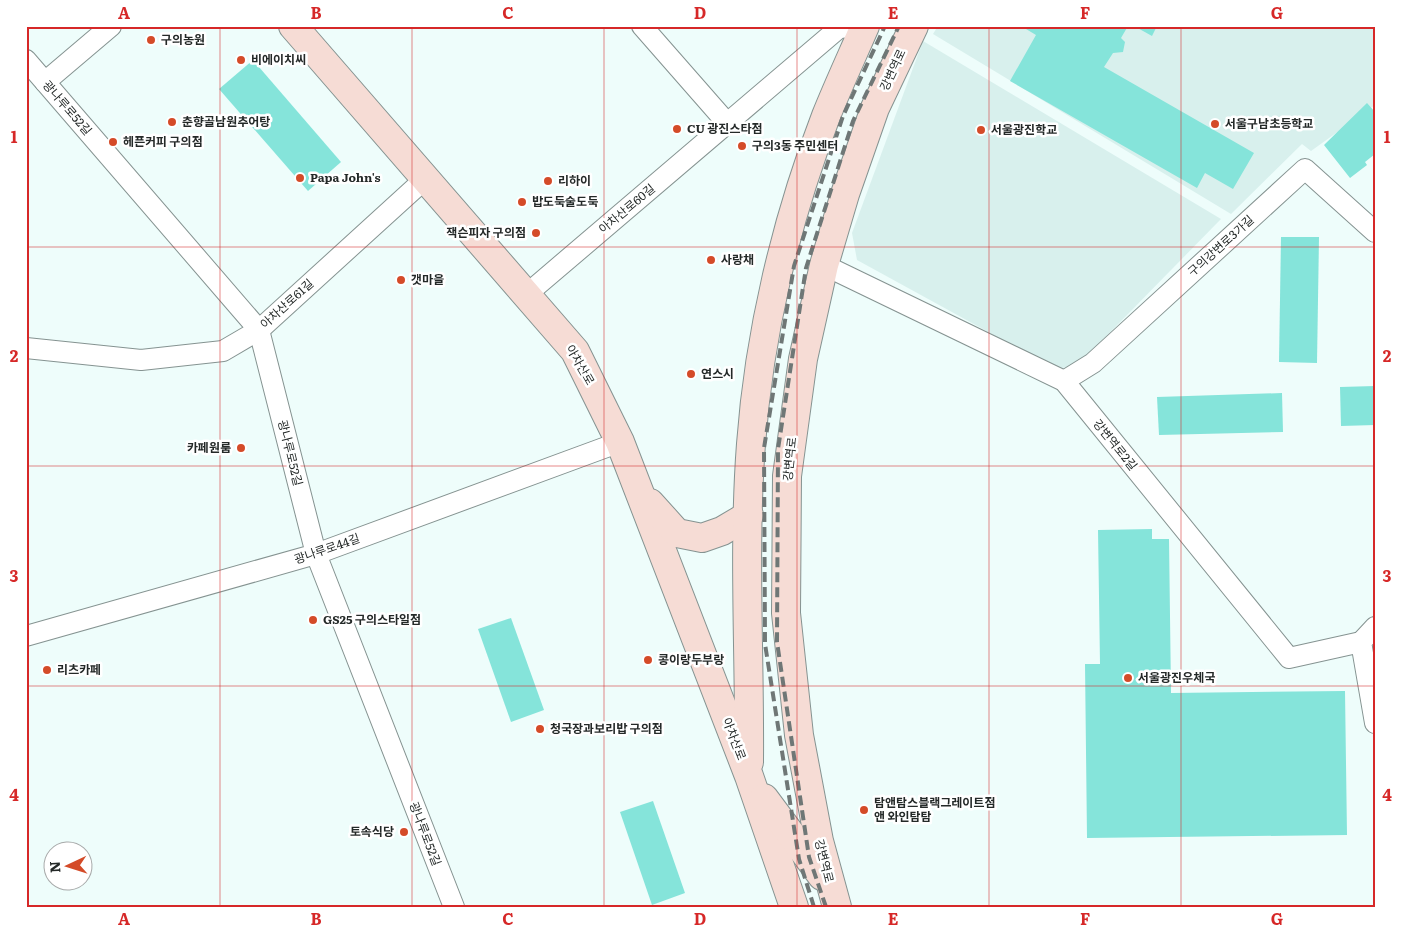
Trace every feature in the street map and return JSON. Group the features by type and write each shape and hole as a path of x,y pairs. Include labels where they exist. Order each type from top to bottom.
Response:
{"main road":[{"name":"아차산로","path":"292,26 575,351 620,442 639,490 749,776 794,907"},
{"path":"749,776 748,515 752,435 759,372 774,288 796,208 826,117 864,26"},
{"name":"강변역로","path":"834,897 818,841 798,735 786,613 787,476 802,358 824,265 845,194 875,108 914,26"},
{"path":"639,490 677,533 702,538 722,531 748,515"},
{"name":"아차산로","path":"749,776 834,897"}],"street":[{"path":"45,82 110,26"},
{"path":"642,26 727,124"},
{"name":"아차산로60길","path":"527,294 839,28 864,26"},
{"name":"광나루로52길","path":"26,60 259,330 316,554 454,907"},
{"name":"구의강변로3가길","path":"1064,381 1093,363 1305,169 1375,232"},
{"name":"아차산로61길","path":"26,348 142,360 223,351 259,330 426,178"},
{"name":"강변역로2길","path":"824,265 1064,381 1289,658 1361,642"},
{"name":"광나루로44길","path":"26,636 316,554 620,442"},
{"path":"1375,627 1361,642 1375,723"}],"shaded area":[{"name":"서울구남초등학교","path":"938,26 1375,26 1375,105 1311,151 1302,144 1231,214 933,34"},
{"name":"서울광진학교","path":"923,41 1221,219 1078,365 1056,369 857,260 852,233"}],"building":[{"path":"1021,26 1128,26 1121,38 1125,42 1123,52 1113,53 1104,67 1254,153 1233,189 1205,173 1197,188 1010,81 1036,35"},
{"path":"1134,26 1157,26 1152,36"},
{"path":"253,60 341,162 308,191 219,89"},
{"path":"1367,103 1375,112 1375,154 1365,162 1367,165 1350,178 1324,145"},
{"path":"1281,237 1319,237 1317,363 1279,362"},
{"path":"1375,386 1375,425 1341,426 1340,387"},
{"path":"1282,393 1283,432 1159,435 1157,397"},
{"name":"서울광진우체국","path":"1152,529 1152,539 1169,539 1171,693 1345,691 1347,835 1087,838 1085,664 1100,664 1098,530"},
{"path":"511,618 544,710 511,722 478,629"},
{"path":"653,801 685,893 652,905 620,812"}],"railway":[{"path":"814,907 799,859 765,644 764,448 794,266 843,116 885,26"},
{"path":"826,907 809,857 777,642 778,449 806,268 853,121 899,26"}],"place":[{"name":"구의농원","path":"151,40"},
{"name":"비에이치씨","path":"241,60"},
{"name":"춘향골남원추어탕","path":"172,122"},
{"name":"서울구남초등학교","path":"1215,124"},
{"name":"CU 광진스타점","path":"677,129"},
{"name":"서울광진학교","path":"981,130"},
{"name":"헤픈커피 구의점","path":"113,142"},
{"name":"구의3동 주민센터","path":"742,146"},
{"name":"Papa John's","path":"300,178"},
{"name":"리하이","path":"548,181"},
{"name":"밥도둑술도둑","path":"522,202"},
{"name":"잭슨피자 구의점","path":"536,233"},
{"name":"사랑채","path":"711,260"},
{"name":"갯마을","path":"401,280"},
{"name":"연스시","path":"691,374"},
{"name":"카페원룸","path":"241,448"},
{"name":"GS25 구의스타일점","path":"313,620"},
{"name":"콩이랑두부랑","path":"648,660"},
{"name":"리츠카페","path":"47,670"},
{"name":"서울광진우체국","path":"1128,678"},
{"name":"청국장과보리밥 구의점","path":"540,729"},
{"name":"탐앤탐스블랙그레이트점 앤 와인탐탐","path":"864,810"},
{"name":"토속식당","path":"404,832"}]}
